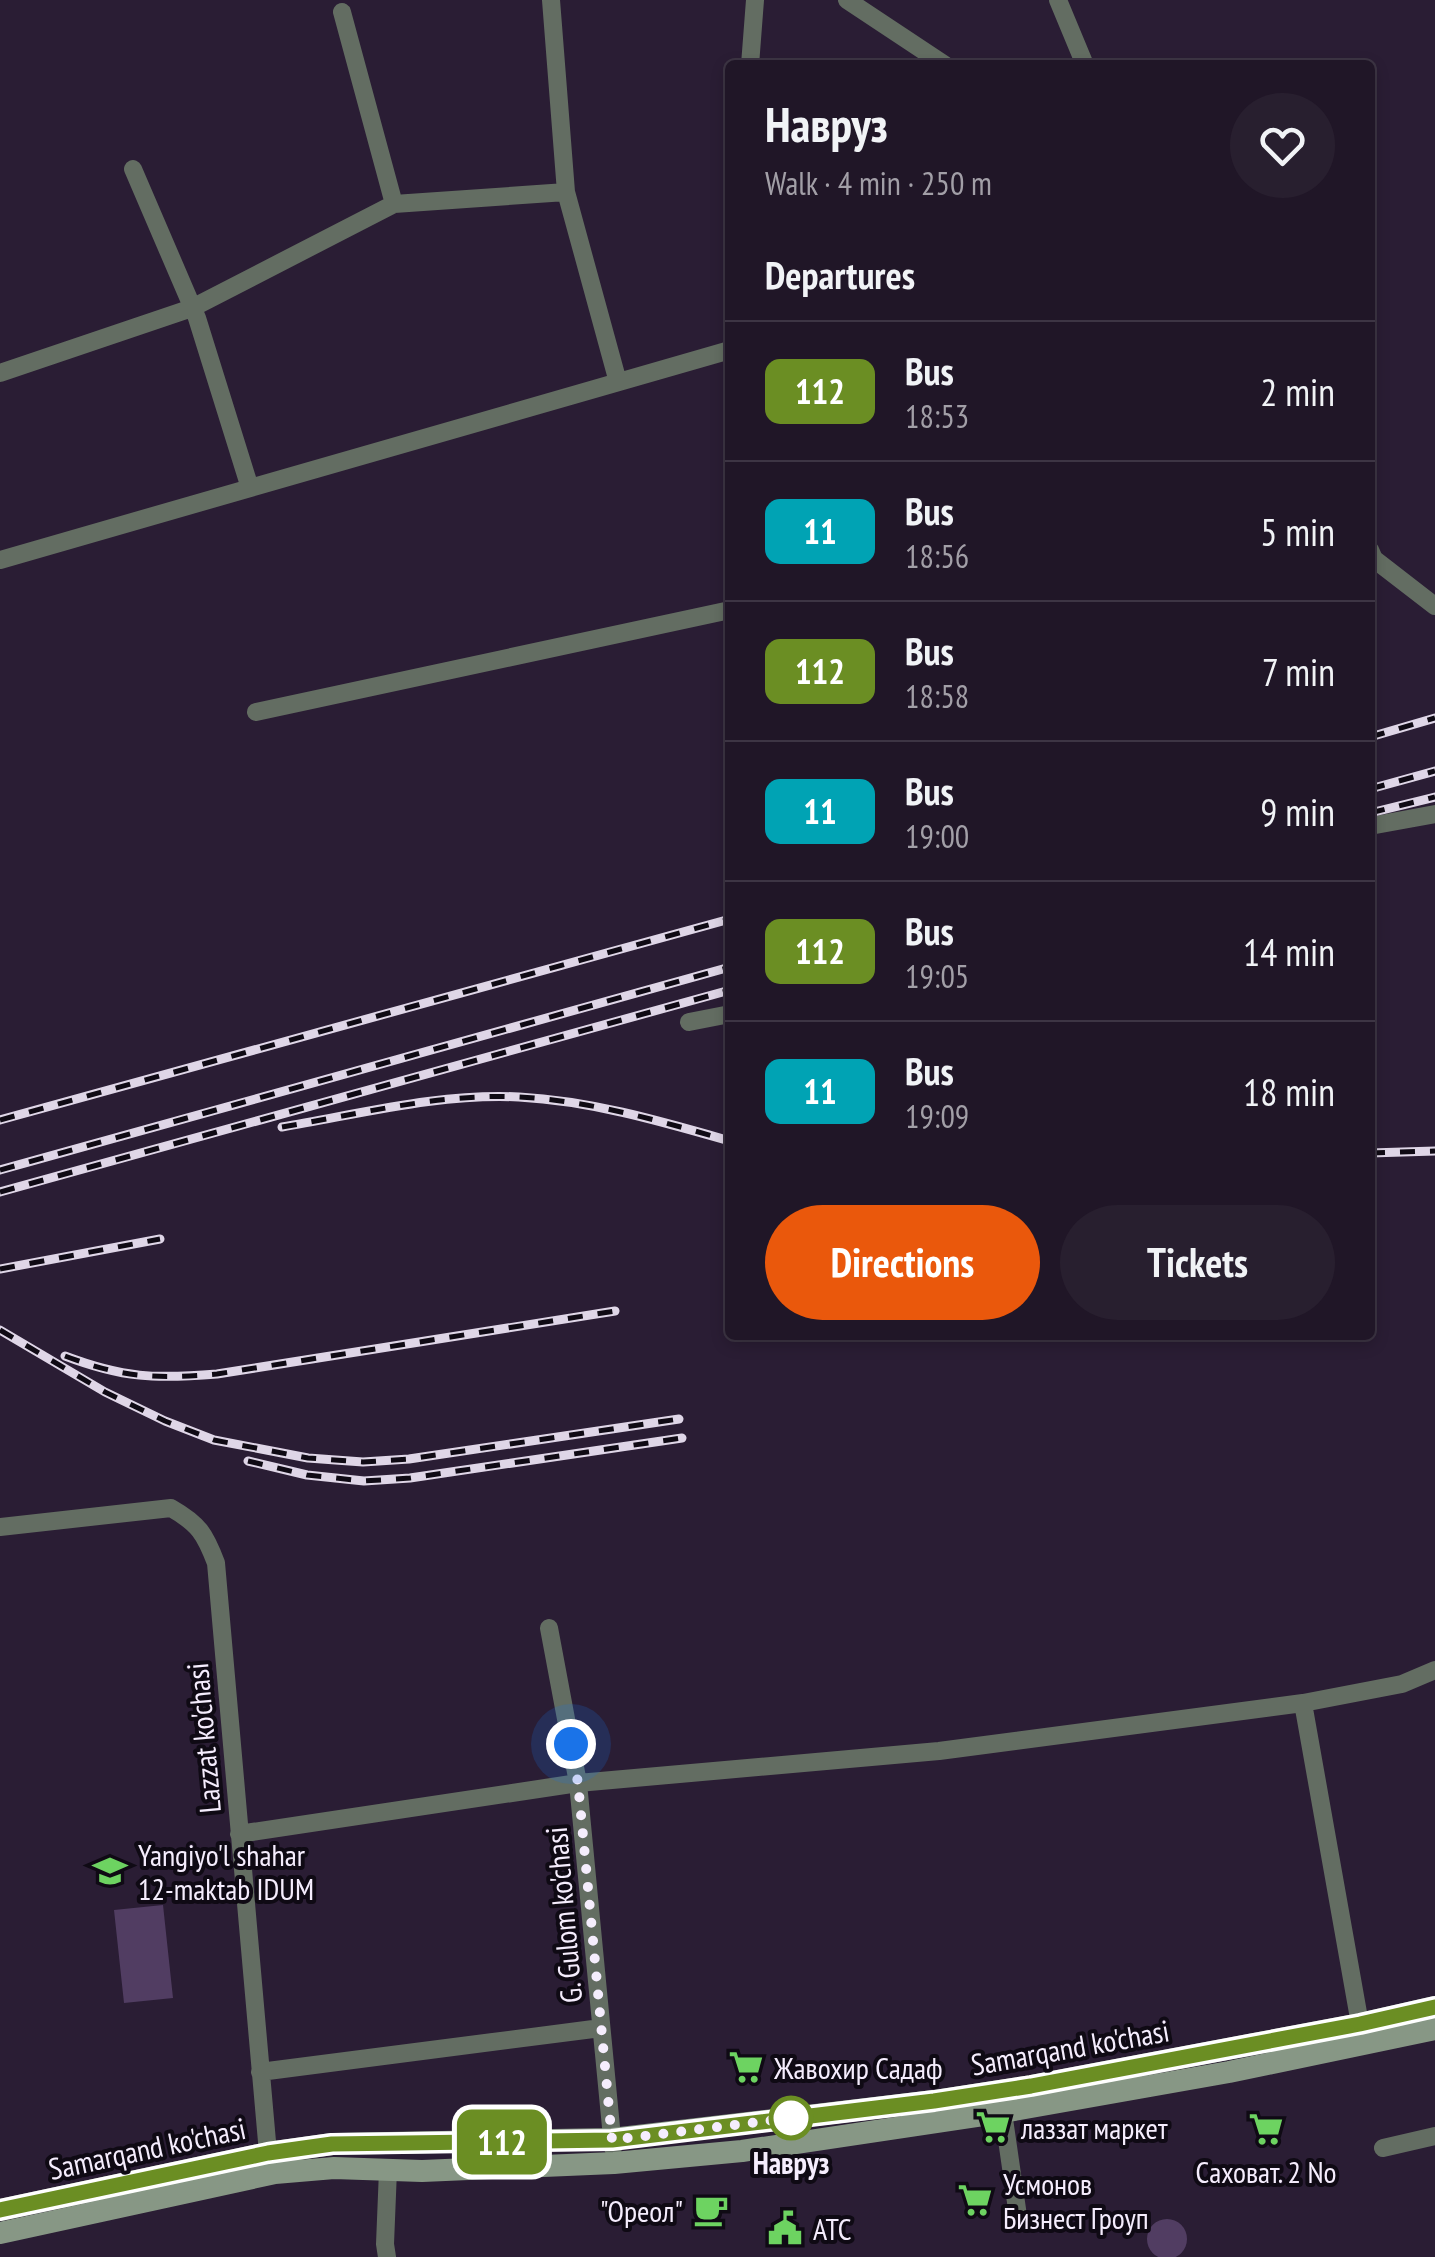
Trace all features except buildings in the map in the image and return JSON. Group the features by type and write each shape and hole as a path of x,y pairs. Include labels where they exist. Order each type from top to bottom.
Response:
{"main road":[{"name":"Samarqand ko'chasi","path":"0,2210 268,2153 332,2144 742,2151 1003,2112 1229,2072 1363,2034 1435,2007"},
{"name":"Samarqand ko'chasi","path":"0,2234 275,2173 334,2168 388,2170 613,2151 1363,2034 1435,2029"}],"street":[{"path":"551,0 566,192 618,382"},
{"path":"750,60 754,0"},
{"path":"847,0 937,60"},
{"path":"1058,0 1083,60"},
{"path":"342,12 394,204"},
{"path":"133,169 192,308 250,488"},
{"path":"0,372 192,308 394,204 566,192"},
{"path":"0,560 725,351"},
{"path":"1375,560 1435,606"},
{"path":"256,712 725,611"},
{"path":"1375,825 1435,814"},
{"path":"689,1022 725,1015"},
{"name":"Lazzat ko'chasi","path":"0,1528 172,1508 191,1520 206,1537 216,1563 268,2153"},
{"name":"G. Gulom ko'chasi","path":"549,1628 578,1783 613,2151"},
{"path":"239,1834 578,1783 938,1752 1303,1703 1402,1684 1435,1670"},
{"path":"1303,1703 1363,2034"},
{"path":"260,2072 601,2028"},
{"path":"1003,2112 1019,2223"},
{"path":"1383,2148 1435,2136"},
{"path":"387,2257 388,2170"}],"shaded area":[{"path":"163,1905 173,1998 124,2003 114,1910"},
{"path":"1167,2219 1181,2225 1185,2246 1170,2258 1153,2253 1147,2239 1153,2225"}],"railway":[{"path":"1375,736 1435,718"},
{"path":"1375,788 1435,771"},
{"path":"1375,812 1435,797"},
{"path":"0,1120 725,920"},
{"path":"0,1170 725,968"},
{"path":"0,1192 725,991"},
{"path":"282,1127 430,1101 519,1097 599,1107 725,1140"},
{"path":"1375,1153 1435,1151"},
{"path":"0,1269 160,1239"},
{"path":"65,1356 140,1375 217,1374 615,1311"},
{"path":"0,1330 105,1392 165,1421 214,1440 308,1458 363,1462 409,1459 679,1419"},
{"path":"248,1461 307,1475 364,1481 410,1478 682,1438"}],"bus line":[{"name":"112","path":"0,2210 268,2153 332,2144 612,2140 934,2101 1031,2086 1435,2007"}],"place":[{"name":"Yangiyo'l shahar 12-maktab IDUM","path":"110,1871"},
{"name":"Жавохир Садаф","path":"746,2067"},
{"name":"Навруз","path":"791,2118"},
{"name":"лаззат маркет","path":"993,2127"},
{"name":"Саховат. 2 No","path":"1266,2129"},
{"name":"Усмонов Бизнест Гроуп","path":"975,2200"},
{"name":"\"Ореол\"","path":"711,2210"},
{"name":"АТС","path":"785,2228"}],"route":[{"path":"571,1744 612,2140 791,2118"}]}
